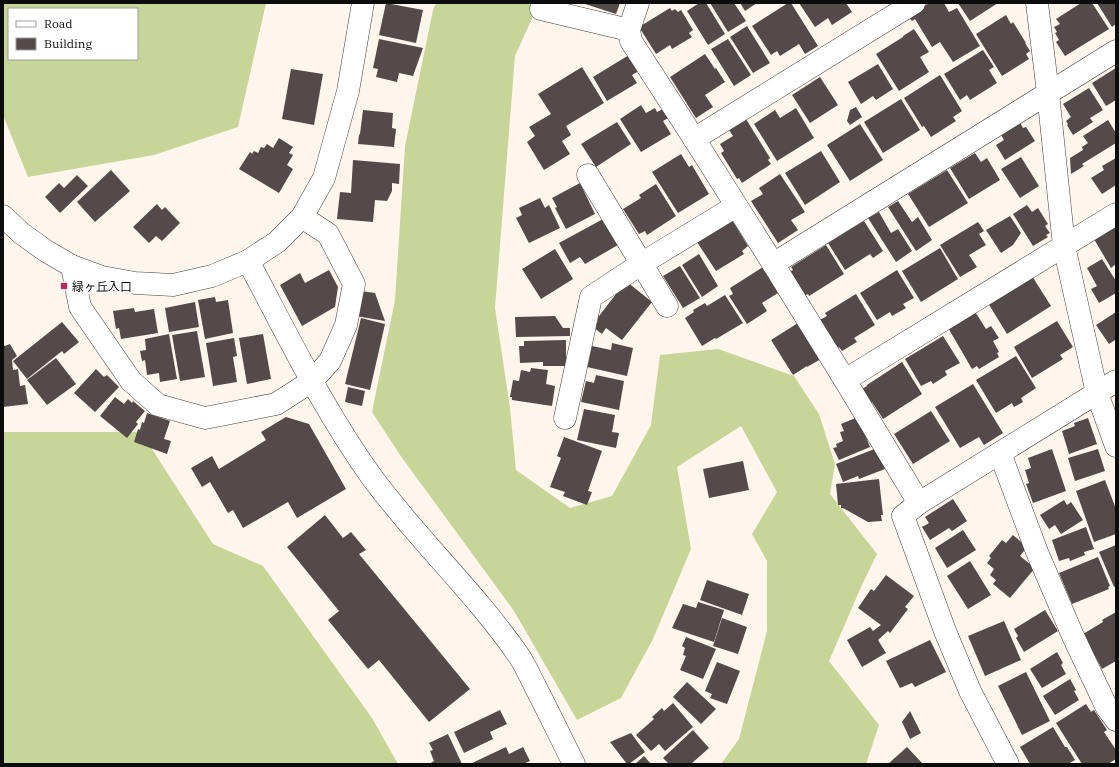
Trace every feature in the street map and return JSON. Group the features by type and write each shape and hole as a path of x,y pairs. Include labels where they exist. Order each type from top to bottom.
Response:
{"street":[{"path":"3,216 21,233 46,251 72,266 102,277 135,283 173,285 212,276 248,261 277,242 302,217 324,178 348,91 363,3"},
{"path":"694,139 914,3"},
{"path":"1037,3 1064,246 1097,393 1116,446"},
{"path":"541,9 637,12 631,41 774,264 919,503"},
{"path":"774,264 1116,51"},
{"path":"588,175 667,306"},
{"path":"565,418 591,297 736,206"},
{"path":"845,380 1116,214"},
{"path":"72,266 80,307 131,381 158,405 205,418 276,404 312,381 330,361 346,324 354,284 328,234 302,217"},
{"path":"248,261 312,381 342,432 372,477 421,539 491,617 520,658 574,764"},
{"path":"1002,762 945,631 903,516 919,503 1116,381"},
{"path":"1000,454 1037,552 1070,629 1107,708 1116,720"}],"green space":[{"path":"3,3 266,3 238,127 154,155 28,177 3,115"},
{"path":"436,3 539,3 515,56 495,308 510,408 516,470 570,508 612,496 651,425 660,355 718,349 794,376 819,414 835,464 830,494 877,554 829,661 879,725 866,764 721,764 739,739 767,631 767,561 752,534 777,492 741,426 677,467 691,549 653,639 621,698 577,720 514,611 400,455 372,412 395,300 405,146 433,10"},
{"path":"3,432 141,432 213,544 263,566 372,718 398,764 3,764"}],"building":[{"path":"386,3 423,10 416,43 379,35"},
{"path":"582,3 620,3 616,14"},
{"path":"699,3 706,3 725,34 708,45 687,11"},
{"path":"710,3 734,3 746,21 728,32"},
{"path":"740,3 757,3 745,11"},
{"path":"788,3 791,3 818,46 805,54 799,44 780,56 777,51 771,55 752,26"},
{"path":"799,3 846,3 852,12 832,25 828,18 815,27"},
{"path":"929,3 944,3 949,12 957,8 980,46 953,62 940,42 932,47 915,19 912,21 908,16"},
{"path":"958,3 998,3 970,21"},
{"path":"1081,3 1092,3 1109,29 1065,56 1056,42 1059,40 1055,33 1057,32 1054,27 1060,24 1056,19"},
{"path":"1097,3 1116,3 1116,24 1112,27"},
{"path":"670,8 672,11 675,9 678,12 681,10 693,30 689,33 692,37 672,49 670,45 656,54 639,27"},
{"path":"1006,15 1011,24 1013,22 1030,51 1026,54 1029,59 1002,76 976,34"},
{"path":"747,26 770,63 753,73 730,37"},
{"path":"914,29 929,52 920,57 929,72 899,91 876,54"},
{"path":"379,39 423,48 413,76 399,73 397,82 376,77 378,69 373,68"},
{"path":"728,39 751,75 734,86 711,49"},
{"path":"983,50 994,67 989,70 997,83 970,100 967,95 960,100 944,74"},
{"path":"705,54 725,82 705,95 713,107 696,118 670,77"},
{"path":"629,55 639,71 632,75 637,83 607,101 593,77"},
{"path":"878,64 893,89 876,100 873,96 861,104 848,82"},
{"path":"582,67 604,103 566,126 571,135 562,141 570,154 544,170 527,142 535,136 529,127 551,114 538,94"},
{"path":"1116,68 1116,100 1106,106 1092,83"},
{"path":"291,69 323,74 314,125 282,119"},
{"path":"940,75 962,111 953,117 956,121 931,137 924,126 922,127 904,98"},
{"path":"820,77 838,105 810,123 792,95"},
{"path":"1089,88 1103,110 1090,118 1093,122 1073,135 1066,121 1071,117 1063,104"},
{"path":"901,99 920,130 883,153 864,122"},
{"path":"641,105 646,113 655,108 657,112 663,109 668,118 663,121 671,134 641,152 620,119"},
{"path":"856,107 862,117 850,125 847,121 850,110"},
{"path":"796,108 814,138 777,161 754,124 775,110 780,118"},
{"path":"363,110 393,113 392,128 396,129 394,147 358,144"},
{"path":"746,119 770,158 768,160 771,164 742,183 739,178 737,179 721,153 724,151 720,144 733,136 729,130"},
{"path":"1108,120 1116,133 1116,143 1082,164 1084,166 1071,174 1070,158 1083,150 1082,147 1088,143 1083,136"},
{"path":"1019,121 1023,128 1026,127 1035,141 1005,160 996,145 1004,140 1000,133"},
{"path":"617,122 631,144 596,167 581,144"},
{"path":"860,124 883,160 850,181 827,145"},
{"path":"279,138 293,147 289,153 293,155 287,165 293,169 279,193 239,169 250,152 252,154 254,151 258,153 261,147 264,148 267,144 273,148"},
{"path":"821,151 840,182 805,205 785,173"},
{"path":"975,153 981,162 987,158 1000,180 969,199 950,168"},
{"path":"681,154 689,167 692,165 709,194 678,213 652,172"},
{"path":"1021,157 1039,186 1020,198 1001,169"},
{"path":"1116,158 1116,185 1102,194 1091,178 1104,170 1102,166"},
{"path":"353,160 400,164 399,184 392,183 392,191 387,201 375,200 373,222 337,219 340,192 351,193"},
{"path":"111,170 130,191 95,222 77,202"},
{"path":"947,170 968,203 929,227 908,194"},
{"path":"780,174 805,212 791,220 798,230 778,243 751,201 763,194 759,188"},
{"path":"77,175 88,186 60,213 45,197 59,183 64,188"},
{"path":"580,183 595,214 566,229 555,208 557,207 552,198"},
{"path":"656,184 676,216 647,235 645,231 639,234 623,209 641,198 639,195"},
{"path":"540,198 545,208 549,205 560,228 529,243 516,218 522,215 519,208"},
{"path":"898,201 912,222 918,217 932,240 916,251 888,207"},
{"path":"157,204 162,210 165,207 180,223 162,241 156,236 149,243 133,227"},
{"path":"1027,205 1032,212 1038,208 1048,224 1045,226 1050,233 1046,235 1048,237 1033,246 1013,214"},
{"path":"879,212 891,233 898,229 912,251 896,262 868,218"},
{"path":"1010,216 1021,233 1013,245 1001,253 986,230"},
{"path":"603,219 618,245 585,264 580,257 570,263 559,243"},
{"path":"732,220 748,246 742,251 744,254 716,271 697,242"},
{"path":"864,221 883,251 873,258 870,254 845,270 828,243"},
{"path":"978,222 984,231 979,234 986,245 969,255 977,267 960,277 940,245"},
{"path":"1116,225 1116,264 1111,268 1094,239"},
{"path":"826,245 844,274 809,296 808,294 804,296 789,272 793,270 791,267"},
{"path":"940,248 958,279 921,302 902,271"},
{"path":"555,249 573,279 541,299 522,269"},
{"path":"699,254 718,286 702,297 682,265"},
{"path":"1102,259 1116,281 1116,293 1099,303 1091,289 1097,286 1087,268"},
{"path":"680,266 700,298 683,308 663,276"},
{"path":"763,267 778,293 762,303 767,311 747,324 729,296 733,294 730,288"},
{"path":"329,270 338,287 335,307 302,326 280,285 300,273 305,283"},
{"path":"897,270 914,298 903,304 906,308 892,316 890,312 877,320 860,293"},
{"path":"1032,276 1051,306 1007,334 988,303"},
{"path":"626,281 652,302 622,340 606,328 602,334 593,327 598,321 596,320"},
{"path":"361,291 375,293 385,321 356,316"},
{"path":"856,294 875,325 854,338 857,342 842,351 839,347 838,348 820,320 827,316 825,313"},
{"path":"725,295 743,323 702,346 685,318 694,312 693,310 705,303 707,306"},
{"path":"215,297 216,302 228,300 233,333 205,339 198,300"},
{"path":"195,302 199,327 169,332 165,308"},
{"path":"134,308 135,312 154,309 158,333 121,339 119,328 116,329 113,311"},
{"path":"974,310 986,329 991,326 999,338 993,341 999,352 997,353 999,357 979,369 977,366 972,369 947,326"},
{"path":"1116,312 1116,342 1115,340 1109,344 1096,325"},
{"path":"555,316 563,328 570,328 570,336 516,337 515,317"},
{"path":"361,318 385,324 370,390 345,384"},
{"path":"1057,321 1073,347 1060,355 1063,359 1032,378 1014,347"},
{"path":"62,322 79,342 64,354 62,351 27,379 13,361"},
{"path":"798,323 821,359 793,375 771,340"},
{"path":"197,331 205,377 180,381 172,335"},
{"path":"169,334 177,379 160,382 159,373 147,375 145,360 142,361 140,351 146,350 145,339"},
{"path":"263,334 271,379 247,384 239,338"},
{"path":"943,336 960,363 945,371 947,375 933,384 931,381 921,386 905,359"},
{"path":"234,338 237,356 233,357 237,382 213,386 206,343"},
{"path":"566,340 566,366 543,366 543,362 520,363 519,346 524,346 524,341"},
{"path":"612,343 633,348 627,376 587,367 592,346 611,350"},
{"path":"3,344 5,346 10,344 17,356 12,360 13,370 18,369 20,386 25,385 28,404 3,407"},
{"path":"1016,356 1036,388 1021,398 1023,402 1014,407 1012,403 996,413 976,380"},
{"path":"56,358 76,384 47,405 27,380"},
{"path":"902,362 922,394 883,419 862,389"},
{"path":"531,368 548,370 546,384 555,386 552,406 512,400 512,397 510,397 513,380 519,381 521,370 530,372"},
{"path":"96,369 104,377 107,375 119,387 95,412 74,393"},
{"path":"596,375 624,381 619,410 581,402 586,381 594,383"},
{"path":"973,384 1003,433 984,445 979,437 960,448 935,407"},
{"path":"348,387 365,391 362,406 345,402"},
{"path":"115,397 124,404 128,399 132,403 133,401 145,411 136,422 138,424 127,438 100,416"},
{"path":"584,409 615,415 612,432 619,433 616,448 577,440"},
{"path":"931,411 950,441 913,464 894,434"},
{"path":"147,413 170,421 164,439 171,441 167,454 134,442 138,429 140,430 142,422 144,423"},
{"path":"286,417 309,424 346,489 297,518 288,502 243,528 233,510 228,513 210,482 202,487 191,468 212,456 219,469 266,440 261,432"},
{"path":"858,417 870,447 839,460 833,448 837,447 836,444 843,441 840,432 844,431 841,424"},
{"path":"1088,418 1097,444 1069,454 1062,431 1075,426 1074,423"},
{"path":"564,437 602,451 588,491 592,492 587,505 563,496 565,492 550,487 561,458 557,456"},
{"path":"877,448 885,469 859,479 858,476 843,482 836,464"},
{"path":"1052,449 1066,491 1033,503 1026,484 1029,483 1025,470 1031,468 1028,458"},
{"path":"1098,449 1105,471 1075,481 1068,458"},
{"path":"743,461 749,490 709,498 703,469"},
{"path":"879,479 883,515 881,515 882,521 868,522 841,508 841,505 838,505 836,484"},
{"path":"1105,480 1116,509 1116,534 1094,542 1076,491"},
{"path":"953,499 967,521 952,531 949,528 930,540 922,527 929,523 925,517"},
{"path":"1064,500 1067,505 1071,502 1083,520 1061,534 1055,525 1049,529 1040,515"},
{"path":"325,515 343,538 351,532 366,550 359,554 470,689 429,722 379,660 368,669 328,620 339,611 287,547"},
{"path":"1086,527 1094,549 1084,552 1085,555 1070,561 1069,558 1059,561 1052,540"},
{"path":"963,530 976,550 947,568 935,548"},
{"path":"1013,535 1027,547 1020,556 1035,568 1010,598 993,584 996,580 990,575 994,569 987,563 991,558 989,556 1002,540 1006,543"},
{"path":"1116,545 1116,586 1114,587 1099,552"},
{"path":"1098,557 1110,586 1108,587 1109,589 1072,604 1059,573"},
{"path":"970,561 991,595 968,609 947,576"},
{"path":"886,575 914,596 905,607 908,609 890,633 888,631 878,640 886,653 862,667 847,640 870,627 873,631 881,625 858,608 871,589 874,591"},
{"path":"707,580 749,594 742,615 700,600"},
{"path":"698,602 724,610 714,642 672,628 683,604 696,608"},
{"path":"1045,610 1058,631 1024,652 1016,638 1018,636 1014,629"},
{"path":"1116,612 1116,661 1102,669 1083,634"},
{"path":"722,618 747,627 738,654 713,646"},
{"path":"1004,621 1021,660 985,676 968,636"},
{"path":"686,637 716,649 703,679 680,670 686,656 683,655 685,648 682,646"},
{"path":"930,640 946,672 915,687 912,683 900,688 886,661"},
{"path":"1057,652 1063,663 1061,665 1066,674 1042,688 1030,669"},
{"path":"717,662 740,671 727,704 710,698 712,694 705,691"},
{"path":"1026,672 1050,721 1022,735 998,686"},
{"path":"1070,679 1079,700 1055,715 1043,696"},
{"path":"687,682 716,709 701,724 673,697"},
{"path":"673,703 693,727 665,751 659,744 651,751 636,735 654,719 652,717 662,708 664,711"},
{"path":"1086,704 1091,712 1094,710 1107,730 1104,732 1116,750 1116,759 1108,764 1082,764 1056,723"},
{"path":"500,710 507,724 490,732 493,739 464,753 454,732"},
{"path":"910,711 921,733 910,739 902,722"},
{"path":"1053,727 1075,760 1068,764 1030,764 1020,747"},
{"path":"693,730 709,748 691,764 669,764 663,758"},
{"path":"631,733 645,752 627,764 610,742"},
{"path":"448,734 462,764 429,764 434,761 430,751 433,750 429,743"},
{"path":"506,747 509,754 523,747 530,761 523,764 470,764"},
{"path":"907,747 923,764 888,764"},
{"path":"644,756 651,764 635,764"}],"place":[{"name":"緑ヶ丘入口","path":"64,286"}]}
